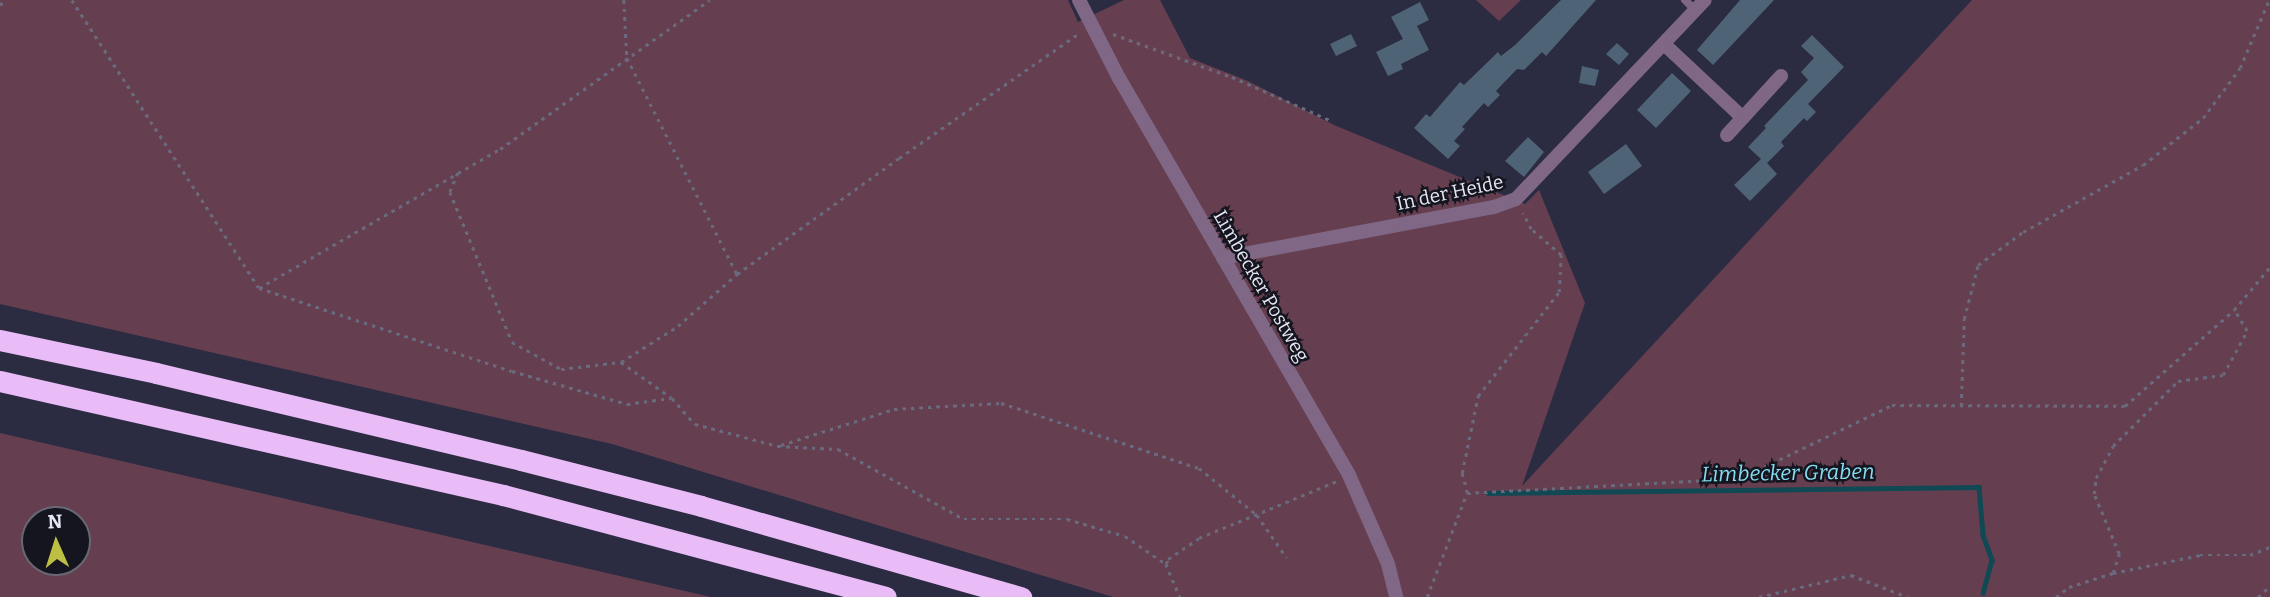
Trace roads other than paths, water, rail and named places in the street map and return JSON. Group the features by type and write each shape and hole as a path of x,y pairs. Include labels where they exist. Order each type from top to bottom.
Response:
{"highway":[{"path":"0,340 508,456 701,506 1021,597"},
{"path":"0,381 503,495 886,597"}],"street":[{"name":"Limbecker Postweg","path":"1079,0 1090,26 1349,475 1379,540 1396,597"},
{"name":"In der Heide","path":"1223,258 1494,207 1516,199 1664,44 1695,3"},
{"path":"1664,44 1743,118"},
{"path":"1727,135 1781,76"}],"waterway":[{"name":"Limbecker Graben","path":"1488,493 1979,487 1983,535 1992,560 1983,593"}]}
